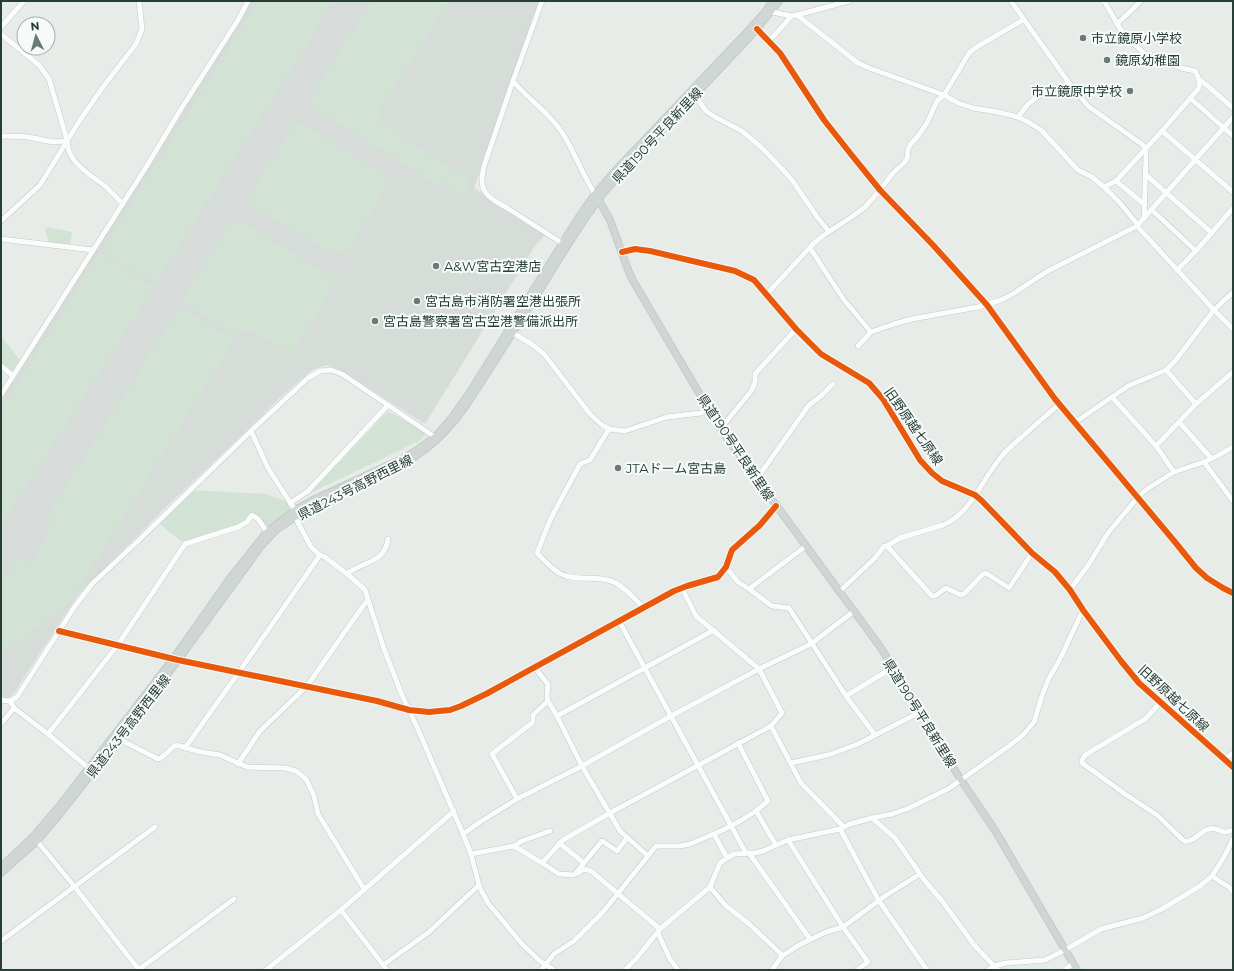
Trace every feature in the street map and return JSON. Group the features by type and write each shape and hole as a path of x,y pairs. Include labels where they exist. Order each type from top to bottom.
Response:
{"main road":[{"name":"県道190号平良新里線","path":"597,197 605,191 757,29 768,12 772,1"},
{"name":"県道190号平良新里線","path":"597,197 615,171 779,1"},
{"name":"県道190号平良新里線","path":"597,197 610,220 632,279 709,410 756,480 881,648 961,780 996,832 1077,970"},
{"name":"県道243号高野西里線","path":"1,873 37,841 261,546 276,530 311,502 404,458 417,450 451,419 462,404 562,243 597,197"},
{"name":"県道243号高野西里線","path":"1,867 33,837 119,739 235,572 266,532 295,514 406,462 431,446 456,421 513,333 597,197"}],"street":[{"path":"1,28 24,1"},
{"path":"1,221 40,185 67,140 103,87 136,44 142,29 139,1"},
{"path":"1,394 123,204 238,20 248,1"},
{"path":"542,1 482,174 483,186 487,194 562,243"},
{"path":"769,41 789,19 794,16 849,1"},
{"path":"1011,1 1069,83 1088,106 1143,145 1145,149 1144,219"},
{"path":"1104,1 1117,24 1129,39 1145,54 1181,68 1195,71 1200,80 1199,88 1162,131 1116,181 1104,187"},
{"path":"1117,24 1141,1"},
{"path":"768,12 794,16 858,63 944,95 958,103 973,108 1018,117 1041,130 1078,170 1092,177 1120,203 1177,270 1233,329"},
{"path":"766,295 813,244 828,232 859,212 907,159 910,145 927,123 937,101 944,95 969,53 1023,20"},
{"path":"757,29 780,53 824,120 880,190 933,245 987,305 1059,406 1196,568 1207,578 1222,588 1233,592"},
{"path":"1,34 39,65 49,79 67,140 67,148 77,164 123,204"},
{"path":"1200,80 1209,86 1233,108"},
{"path":"513,81 560,129 587,182 597,197"},
{"path":"1018,117 1028,104 1039,96 1069,83"},
{"path":"695,95 706,111 742,131 762,148 792,180 828,232"},
{"path":"1190,98 1233,136"},
{"path":"858,346 871,332 912,319 987,305 1011,295 1046,272 1138,225 1233,117"},
{"path":"1162,131 1233,192"},
{"path":"1,136 27,137 50,142 62,142 67,140"},
{"path":"1145,174 1212,233"},
{"path":"1116,181 1144,204"},
{"path":"1177,270 1196,251 1233,208"},
{"path":"1152,210 1196,251"},
{"path":"1,239 93,250"},
{"path":"810,248 844,300 871,332"},
{"name":"旧野原越七原線","path":"622,252 635,249 650,251 735,271 754,280 796,329 821,354 870,384 883,399 920,460 932,473 942,481 975,495 1032,553 1055,572 1139,683 1233,767"},
{"path":"1074,423 1128,386 1166,370 1175,361 1214,310 1233,292"},
{"path":"721,428 752,390 755,382 755,374 796,329"},
{"path":"513,333 533,345 544,354 590,414 609,429 625,431 667,417 701,413 709,410"},
{"path":"1,366 13,376"},
{"path":"1,700 10,701 17,697 74,606 92,584 308,378 320,371 331,370 342,374 434,436"},
{"path":"1166,370 1196,404"},
{"path":"1156,446 1196,404 1233,372"},
{"path":"756,480 809,406 833,384"},
{"path":"1112,397 1156,446 1174,472"},
{"path":"290,503 308,491 388,404"},
{"path":"840,591 875,558 884,546 887,546 900,538 949,522 963,511 1003,454 1044,417 1059,406"},
{"path":"1180,422 1211,458"},
{"path":"609,429 590,460 580,464 550,520 537,553 556,570 566,576 610,581 615,583 644,608"},
{"path":"251,432 268,468 290,503 311,547 347,574 365,590 402,695 454,812 471,854 478,885 488,903 522,944 545,965 554,970"},
{"path":"1070,590 1089,564 1108,533 1147,489 1174,472 1204,462 1233,447"},
{"path":"1204,462 1233,501"},
{"path":"58,631 175,660 307,686 377,701 409,710 429,712 450,710 461,706 682,588 718,576 726,567 732,550 760,525 776,506"},
{"path":"48,734 117,646 185,544 238,527 247,522 252,515 258,519 266,532"},
{"path":"347,574 381,555 388,539"},
{"path":"749,588 806,546"},
{"path":"887,546 932,596 936,596 946,588 961,595 964,594 983,574 986,573 1009,588 1032,553"},
{"path":"185,748 320,555"},
{"path":"726,567 738,582 749,588 772,606 789,608 846,696 875,735"},
{"path":"542,863 563,840 771,726 782,713 759,669 696,616 682,588"},
{"path":"238,764 260,731 307,686 368,600"},
{"path":"624,970 636,960 659,931 710,887 720,863 727,858 734,854 763,851 788,840 842,828 850,824 892,814 906,809 948,789 1009,746 1023,735 1034,722 1048,680 1060,659 1083,610"},
{"path":"463,834 517,799 582,766 759,669 811,644 854,611"},
{"path":"619,621 747,853 810,939"},
{"path":"557,716 714,630"},
{"path":"534,667 548,684 548,701 582,766 620,831 648,856"},
{"path":"846,696 892,668"},
{"path":"10,701 14,708 91,770"},
{"path":"517,799 492,754 533,722 533,716 548,701"},
{"path":"1161,702 1145,720 1084,755 1082,764 1157,815 1184,841 1190,841 1207,829 1215,829 1227,833 1233,830"},
{"path":"1,724 14,708"},
{"path":"791,763 828,756 858,744 920,712"},
{"path":"771,726 801,783 842,828 879,901 927,970"},
{"path":"119,739 158,759 163,757 176,745 201,752 220,755 246,767 285,768 296,771 306,779 314,796 318,814 364,890"},
{"path":"541,970 554,954 574,941 582,933 618,894 656,846 680,846 690,844 740,821 768,801 738,743"},
{"path":"1225,759 1233,752"},
{"path":"756,811 776,845"},
{"path":"266,970 341,910 454,812"},
{"path":"872,818 895,838 920,874 943,902 974,945 996,968"},
{"path":"1,941 155,827"},
{"path":"471,854 514,846 522,841 550,831"},
{"path":"714,834 727,858"},
{"path":"574,875 602,841 617,851 627,838"},
{"path":"988,970 1006,963 1045,960 1101,929 1143,918 1162,909 1200,886 1212,876 1224,858 1233,839"},
{"path":"788,840 843,927 868,962 857,970"},
{"path":"37,841 139,970 234,899"},
{"path":"559,843 584,863"},
{"path":"514,846 559,874 574,875 584,869 591,871 659,931 670,959 678,970"},
{"path":"772,970 782,956 810,939 843,927 920,874"},
{"path":"1212,876 1230,888 1233,892"},
{"path":"383,965 429,932 478,885"},
{"path":"710,887 725,905 748,923 782,956"},
{"path":"341,910 387,970"},
{"path":"1065,970 1073,963"}],"shaded area":[{"path":"251,1 539,1 474,188 545,235 535,246 425,424 340,370 327,365 312,370 284,394 165,508 78,595 12,696 6,699 1,698 1,399"}],"green space":[{"path":"259,1 334,1 156,282 104,252 103,249"},
{"path":"372,1 449,1 379,111 379,117 383,125 466,178 470,187 466,195 443,181 439,186 314,106 311,97"},
{"path":"295,123 303,124 381,173 385,180 383,193 348,251 335,255 254,206 250,202 249,197"},
{"path":"235,222 243,223 337,281 291,354 251,330 243,330 237,336 184,302 184,297 227,229"},
{"path":"46,227 72,232 70,246 48,243 49,238 47,238 47,234 45,233"},
{"path":"100,253 154,287 1,525 1,410"},
{"path":"180,308 234,340 71,600 67,605 1,654 1,579 4,581 19,558 30,564 49,533 50,511"},
{"path":"1,336 20,360 13,372 1,362"},
{"path":"389,412 427,433 417,443 415,442 310,493 386,413"},
{"path":"190,490 266,494 290,503 295,510 267,532 252,515 247,522 185,544 157,522"}],"taxiway":[{"path":"288,104 400,175"},
{"path":"229,200 340,269"},
{"path":"15,535 15,544 21,548 29,545 40,528 41,494"}],"runway":[{"path":"10,543 168,293 229,200 353,1"}],"cycle path":[{"path":"757,29 780,53 824,120 880,190 933,245 987,305 1055,399 1196,568 1207,578 1233,593"},
{"path":"622,252 635,249 650,251 735,271 754,280 796,329 821,354 869,383 883,399 920,460 932,473 942,481 975,495 1032,553 1055,572 1139,683 1233,767"},
{"path":"59,631 178,660 377,701 409,710 429,712 450,710 486,694 674,591 718,577 726,567 732,550 760,525 776,506"}],"place":[{"name":"市立鏡原小学校","path":"1083,38"},
{"name":"鏡原幼稚園","path":"1107,60"},
{"name":"市立鏡原中学校","path":"1130,91"},
{"name":"A&W宮古空港店","path":"436,266"},
{"name":"宮古島市消防署空港出張所","path":"417,301"},
{"name":"宮古島警察署宮古空港警備派出所","path":"375,321"},
{"name":"JTAドーム宮古島","path":"618,468"}]}
